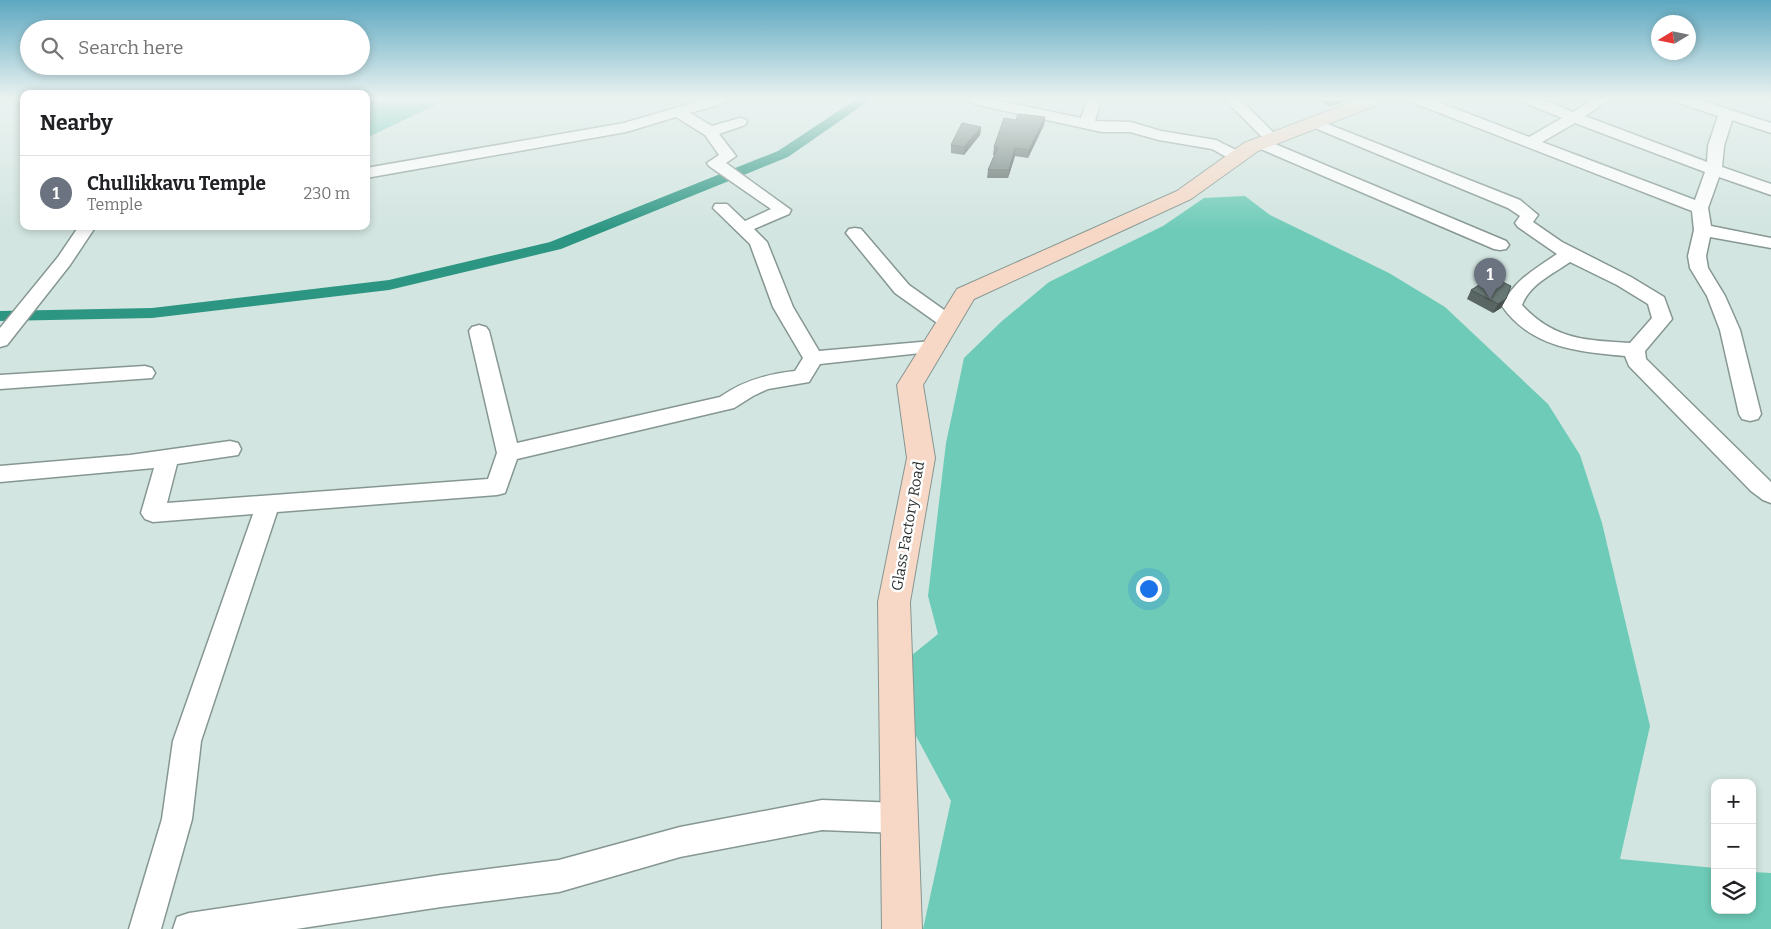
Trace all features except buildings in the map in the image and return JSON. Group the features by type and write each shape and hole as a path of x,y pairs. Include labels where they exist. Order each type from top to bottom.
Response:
{"main road":[{"name":"Glass Factory Road","path":"902,929 894,602 921,458 910,385 965,294 1184,195 1251,147 1263,143"}],"street":[{"path":"370,172 512,143"},
{"path":"719,143 728,156 715,163 783,210 742,228"},
{"path":"1207,143 1216,145 1238,157"},
{"path":"1270,143 1500,245"},
{"path":"1365,143 1514,204 1530,215 1524,223 1539,237 1640,289 1658,302 1662,319 1635,350 1636,361 1759,486 1771,494"},
{"path":"1533,143 1700,208"},
{"path":"1641,143 1771,190"},
{"path":"1717,143 1714,170 1700,208 1704,230 1697,256 1699,268 1716,296 1730,330 1750,414"},
{"path":"721,208 758,242 783,307 813,358"},
{"path":"0,341 64,261 85,230"},
{"path":"1704,230 1771,244"},
{"path":"855,232 902,289 947,321"},
{"path":"1569,254 1522,287 1514,297 1512,306 1521,317 1540,331 1562,343 1635,350"},
{"path":"168,457 153,513 497,487 508,452 479,331"},
{"path":"813,358 932,348"},
{"path":"508,452 579,438 727,403 744,390 766,381 802,377 813,358"},
{"path":"0,382 145,373"},
{"path":"0,474 230,449"},
{"path":"145,929 177,819 187,741 268,505"},
{"path":"189,929 440,891 559,876 680,842 822,815 898,818"}],"green space":[{"path":"1245,196 1270,215 1389,273 1445,307 1548,404 1580,455 1602,523 1650,726 1620,859 1711,868 1711,914 1756,914 1756,872 1771,873 1771,929 923,929 951,801 915,734 896,668 938,634 928,596 946,443 964,358 1002,321 1049,282 1163,226 1204,198"}],"waterway":[{"path":"0,316 152,313 389,285 555,246 783,154 799,143"}],"place":[{"name":"Chullikkavu Temple","path":"1490,299"}]}
